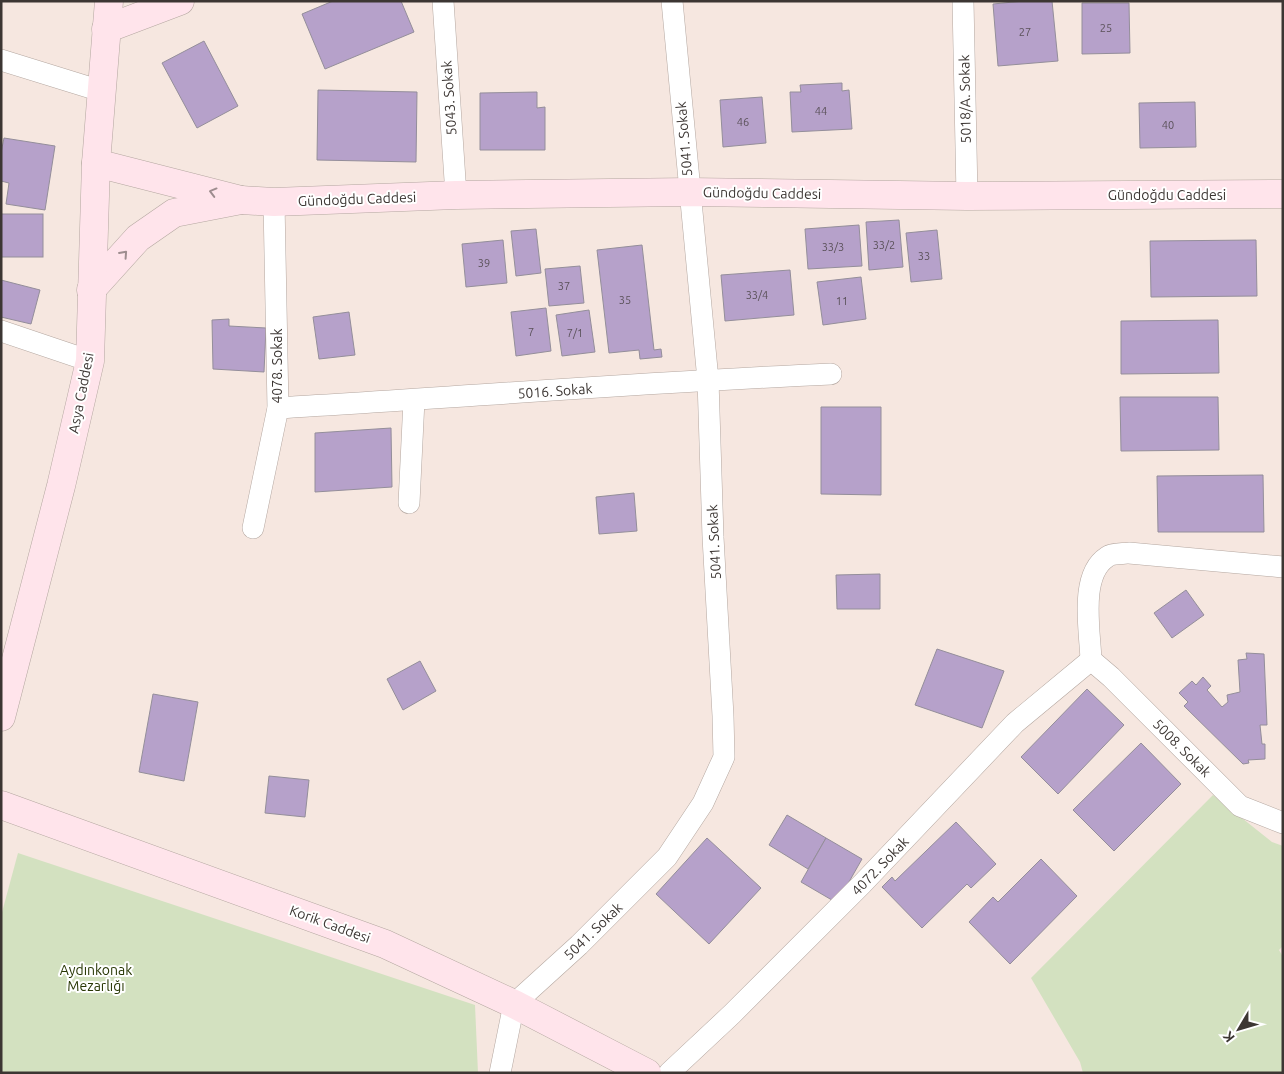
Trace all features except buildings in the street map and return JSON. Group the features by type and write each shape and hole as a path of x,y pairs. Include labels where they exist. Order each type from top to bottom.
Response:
{"street":[{"name":"Asya Caddesi","path":"1,717 61,486 90,361 96,163 109,1"},
{"path":"106,29 180,1"},
{"name":"5043. Sokak","path":"442,1 456,195"},
{"name":"5041. Sokak","path":"514,1004 580,945 667,857 703,803 724,757 708,380 672,1"},
{"name":"5018/A. Sokak","path":"963,1 967,196"},
{"path":"1,60 101,91"},
{"path":"96,163 241,200"},
{"name":"Gündoğdu Caddesi","path":"241,200 274,202 456,195 689,192 967,196 1283,194"},
{"path":"91,290 138,238 174,213 241,200"},
{"name":"4078. Sokak","path":"253,528 278,408 274,202"},
{"path":"1,331 90,361"},
{"name":"5016. Sokak","path":"278,408 708,380 831,374"},
{"path":"409,502 414,400"},
{"path":"1091,660 1088,589 1097,566 1108,556 1130,553 1283,567"},
{"name":"5008. Sokak","path":"1091,660 1111,677 1240,806 1283,823"},
{"name":"4072. Sokak","path":"669,1073 746,1001 856,891 1015,723 1091,660"},
{"name":"Korik Caddesi","path":"1,804 385,944 514,1004 647,1073"},
{"path":"500,1073 514,1004"}],"green space":[{"path":"1213,795 1272,842 1283,846 1283,946 1279,950 1283,957 1283,1073 1083,1073 1080,1062 1031,978"},
{"name":"Aydınkonak Mezarlığı","path":"18,853 475,1005 478,1073 1,1073 1,916"}]}
